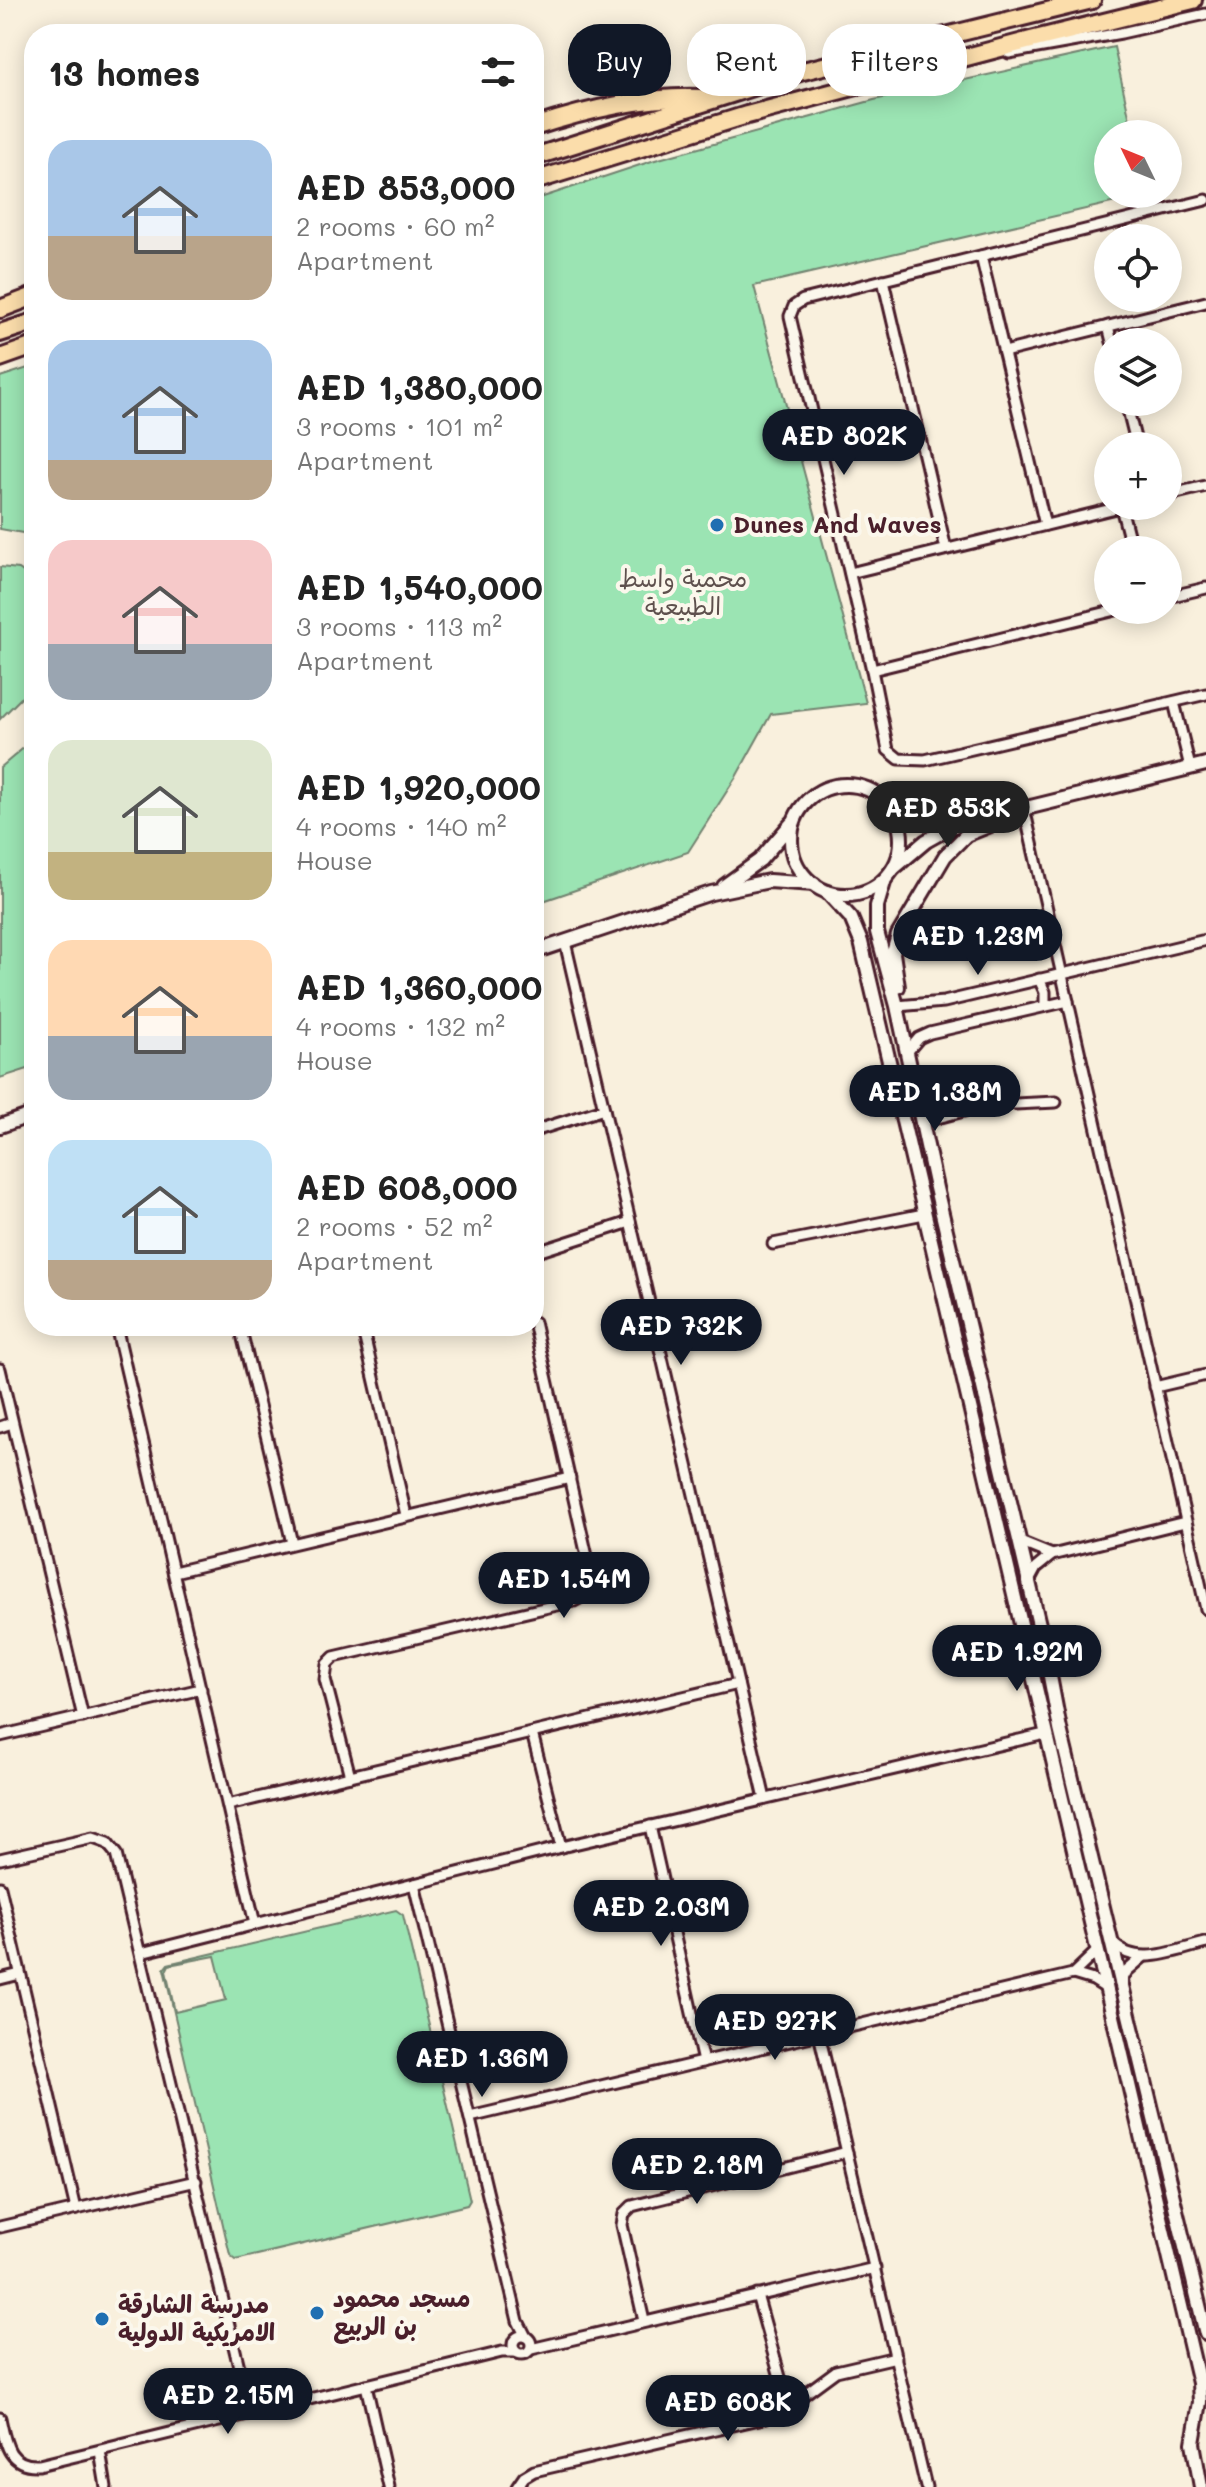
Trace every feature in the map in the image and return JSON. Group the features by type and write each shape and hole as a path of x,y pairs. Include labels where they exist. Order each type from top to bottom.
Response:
{"highway":[{"path":"544,154 710,99 839,61 1092,0"},
{"path":"967,57 1193,0"},
{"path":"544,178 716,124 822,96"},
{"path":"544,124 578,113 679,97 710,99"},
{"path":"0,309 24,300"},
{"path":"0,333 24,325"},
{"path":"0,358 24,350"}],"main road":[{"path":"827,892 858,894 872,888 935,835 953,826 1206,764"},
{"path":"711,893 753,867 796,819 807,802 830,788 858,786 906,807 938,814 996,815"},
{"path":"879,796 896,817 900,830 898,857 879,898 876,923 1029,1581 1060,1729 1206,2334"},
{"path":"896,1002 898,982 893,953 898,935 945,856 966,835 1006,821 1023,808"},
{"path":"796,819 792,833 796,862 814,884 846,911 859,934 1203,2401 1193,2443 1201,2487"},
{"path":"544,949 711,893 769,881 814,884"},
{"path":"0,1126 24,1118"},
{"path":"906,1136 916,1136 926,1170 936,1188"}],"street":[{"path":"967,58 1007,54 1206,14"},
{"path":"1206,200 803,300 794,306 790,316 888,750 899,759 925,760 1206,694"},
{"path":"981,256 1045,525"},
{"path":"883,280 946,549"},
{"path":"1004,352 1206,302"},
{"path":"1182,492 1206,486"},
{"path":"850,573 1094,513"},
{"path":"1182,594 1206,588"},
{"path":"872,670 1094,615"},
{"path":"1174,702 1190,767"},
{"path":"1023,808 1206,1609"},
{"path":"896,1002 944,1002 1206,940"},
{"path":"565,942 765,1799"},
{"path":"1039,979 1045,992 1045,1006"},
{"path":"908,1051 919,1038 930,1033 1068,1001"},
{"path":"922,1122 1002,1101 1015,1104 1056,1102"},
{"path":"544,1128 604,1109"},
{"path":"773,1244 924,1214"},
{"path":"544,1250 630,1222"},
{"path":"118,1336 255,1924"},
{"path":"242,1336 292,1543"},
{"path":"364,1336 406,1515"},
{"path":"350,1776 325,1679 327,1664 338,1655 574,1601 584,1595 590,1585 591,1574 537,1336"},
{"path":"0,1369 83,1717"},
{"path":"1155,1387 1206,1375"},
{"path":"0,1427 12,1423"},
{"path":"174,1572 570,1478"},
{"path":"1029,1581 1036,1568 1052,1555 1185,1522"},
{"path":"1020,1542 1052,1555"},
{"path":"228,1805 738,1684"},
{"path":"0,1736 201,1689"},
{"path":"532,1733 561,1847"},
{"path":"141,1953 561,1847 1045,1734"},
{"path":"650,1826 703,2062"},
{"path":"0,1859 86,1838 101,1839 116,1854 250,2413"},
{"path":"414,1884 522,2343"},
{"path":"0,1887 76,2209"},
{"path":"1110,1940 1121,1951 1144,1957"},
{"path":"1120,1984 1132,1966 1144,1957 1206,1943"},
{"path":"1073,1974 1096,1952"},
{"path":"0,1979 20,1974"},
{"path":"470,2117 1073,1974 1104,1987"},
{"path":"819,2034 926,2487"},
{"path":"644,2321 622,2225 624,2214 632,2206 847,2152"},
{"path":"0,2227 196,2181"},
{"path":"0,2418 9,2452 25,2464 39,2465 502,2352 522,2343 545,2344 875,2268"},
{"path":"517,2487 524,2477 534,2471 771,2417 780,2411 785,2401 757,2295"},
{"path":"785,2401 798,2399 836,2371 896,2357"},
{"path":"366,2385 389,2487"},
{"path":"100,2451 106,2487"}],"green space":[{"name":"محمية واسط الطبيعية","path":"1114,47 1130,120 1094,120 1094,207 754,286 866,703 771,714 736,777 688,852 544,901 544,197 655,160 892,96 967,96 967,79"},
{"path":"24,369 24,533 0,529 0,377"},
{"path":"0,567 19,569 24,573 24,695 0,719"},
{"path":"24,748 24,1070 0,1078 0,768"},
{"path":"396,1910 403,1915 470,2200 467,2205 236,2260 230,2255 164,1969 168,1964","holes":["215,1956 226,2000 175,2012 166,1971 169,1965"]}],"place":[{"name":"Dunes And Waves","path":"717,525"},
{"name":"مسجد محمود بن الربيع","path":"317,2313"},
{"name":"مدرسة الشارقة الامريكية الدولية","path":"102,2319"}]}
